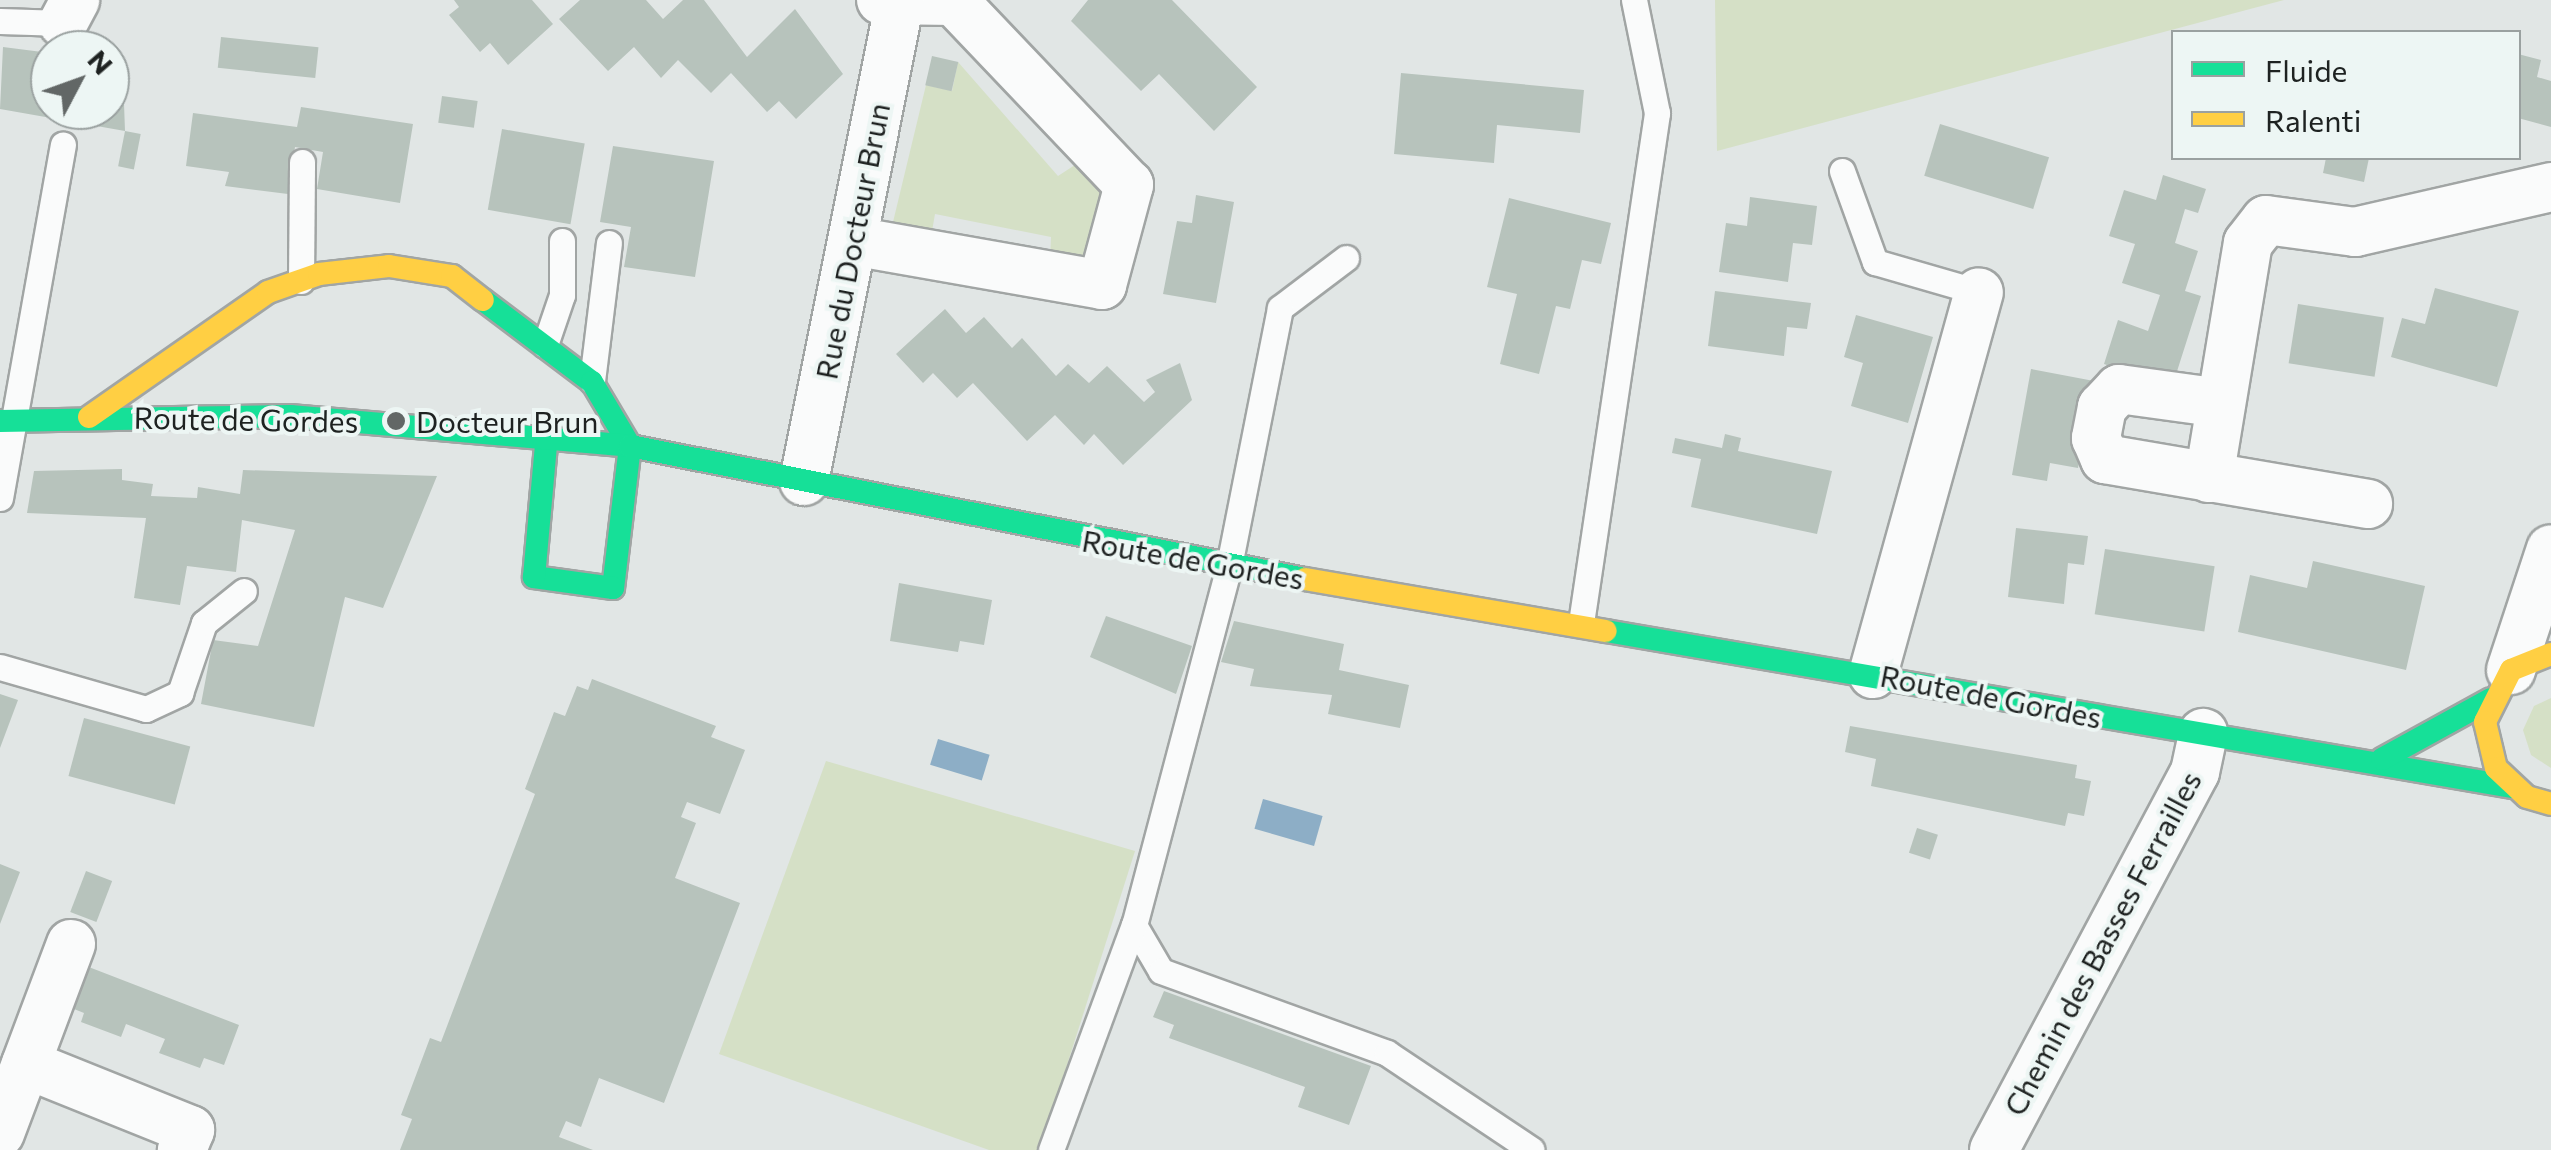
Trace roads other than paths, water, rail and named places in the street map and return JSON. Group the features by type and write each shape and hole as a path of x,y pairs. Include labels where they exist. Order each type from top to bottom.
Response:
{"street":[{"name":"Rue du Docteur Brun","path":"804,481 853,241 893,1"},
{"path":"853,241 1102,284 1129,185 954,1 893,1"},
{"path":"2209,478 2248,242 2266,220 2354,232 2551,186"},
{"path":"89,418 193,340 301,280 389,266 452,276 592,382 630,446 613,588 534,576 547,435"},
{"path":"1873,674 1979,292"},
{"path":"2221,403 2119,390 2102,407 2096,438 2105,459 2368,504"},
{"name":"Route de Gordes","path":"7,420 290,416 547,435 630,446 1229,566 1581,622 2203,733 2382,759 2512,786 2551,804"},
{"path":"2512,786 2487,746 2518,674 2551,549"},
{"path":"2382,759 2518,674"},
{"name":"Chemin des Basses Ferrailles","path":"1994,1150 2195,772 2203,733"},
{"path":"0,1133 71,944"},
{"path":"26,1064 190,1130 182,1150"}],"lane":[{"path":"1581,622 1658,113 1634,0"},
{"path":"0,21 69,12"},
{"path":"0,498 7,420 64,145"},
{"path":"301,280 302,162"},
{"path":"1842,170 1875,262 1979,292"},
{"path":"545,345 562,295 562,241"},
{"path":"592,382 609,243"},
{"path":"1051,1150 1134,925 1229,566 1280,308 1346,258"},
{"path":"0,667 146,709 180,693 204,623 244,591"},
{"path":"1134,925 1160,971 1387,1053 1532,1150"}],"water":[{"path":"938,739 990,755 982,781 930,765"},
{"path":"1263,799 1323,816 1314,846 1254,829"}],"place":[{"name":"Docteur Brun","path":"396,421"}]}
